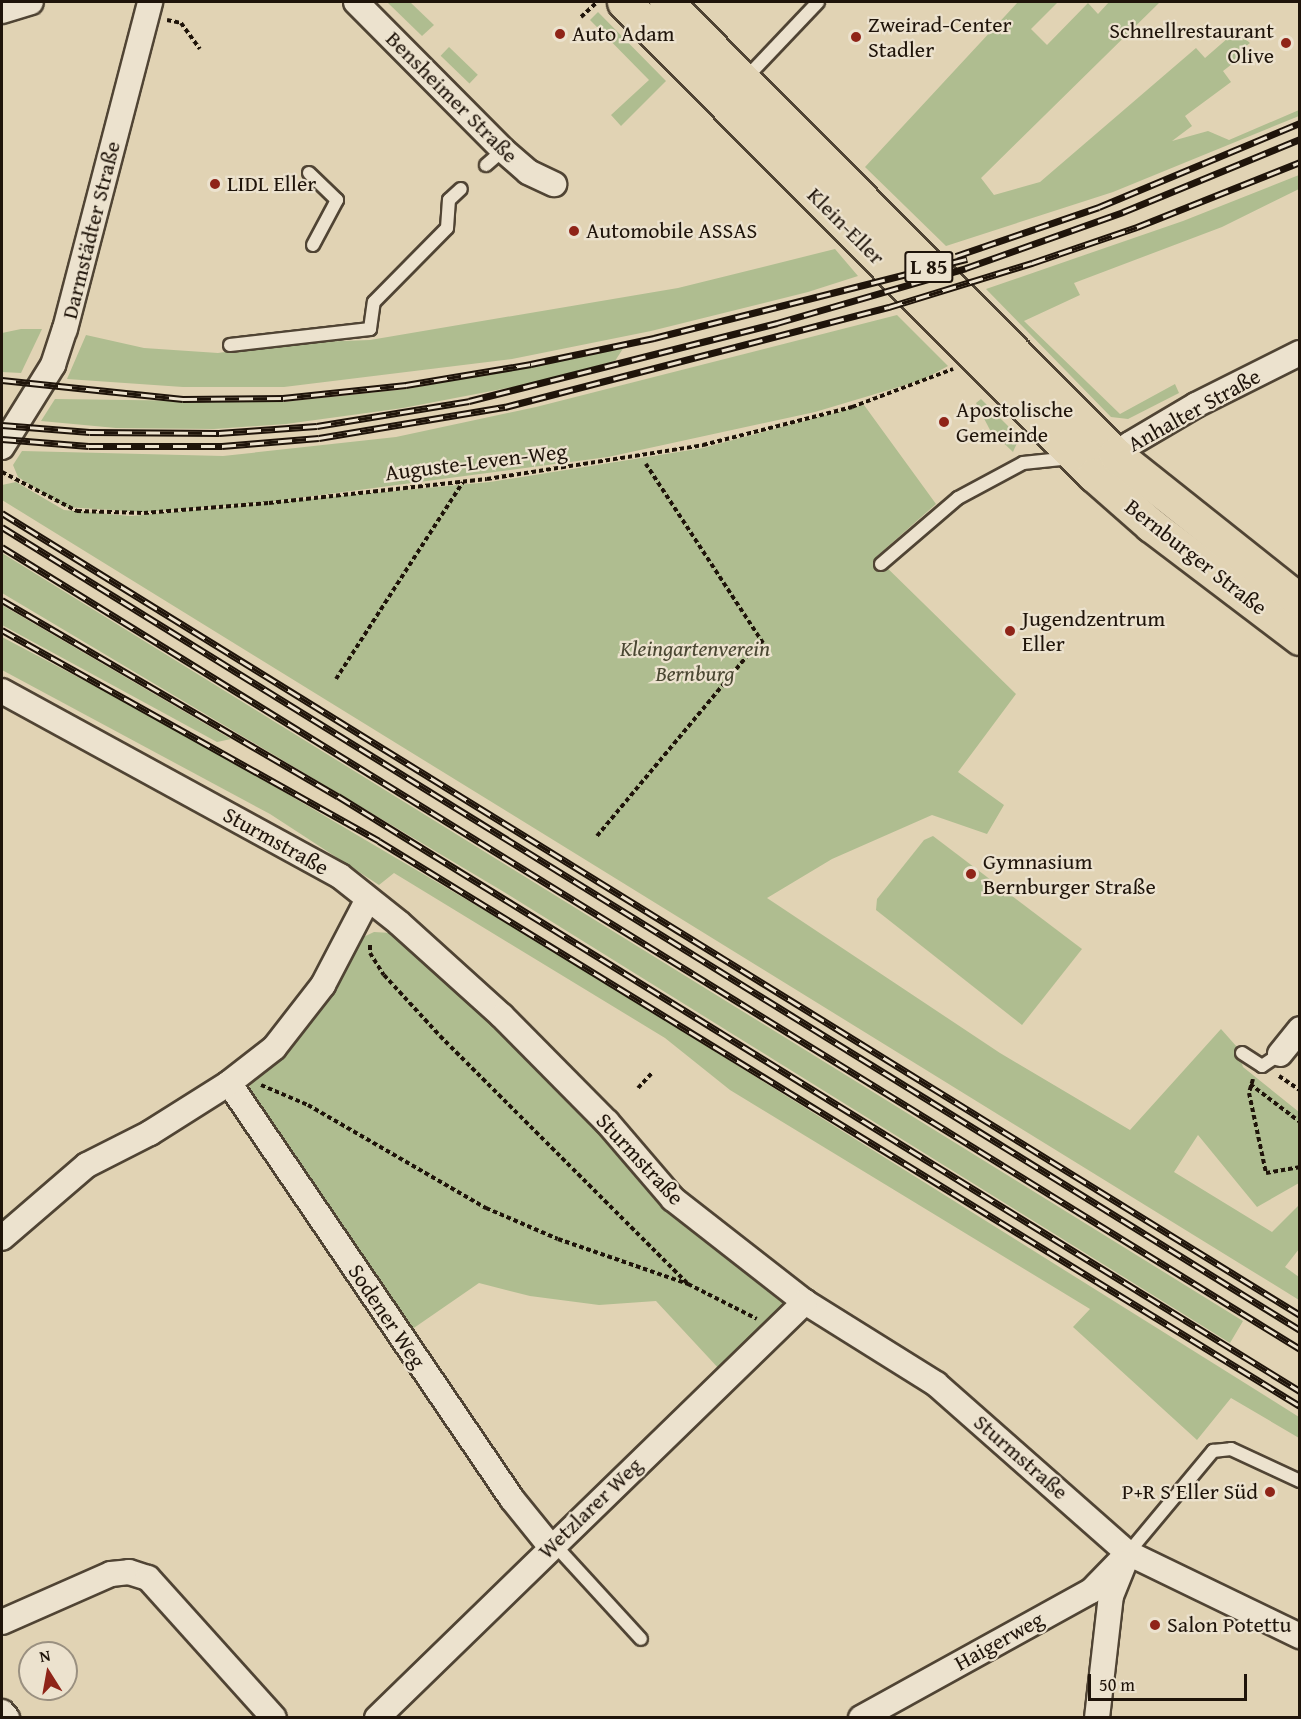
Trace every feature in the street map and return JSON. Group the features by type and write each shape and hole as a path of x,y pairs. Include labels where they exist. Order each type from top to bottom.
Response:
{"main road":[{"name":"Klein-Eller","path":"610,2 733,91"},
{"name":"Klein-Eller","path":"666,2 733,91 1095,462"},
{"name":"Bernburger Straße","path":"1095,462 1299,601"},
{"name":"Bernburger Straße","path":"1095,462 1151,525 1299,638"}],"street":[{"path":"2,11 31,2"},
{"name":"Bensheimer Straße","path":"356,2 495,157 554,184"},
{"name":"Darmstädter Straße","path":"2,447 53,365 65,329 148,8"},
{"name":"Anhalter Straße","path":"1095,462 1196,405 1299,352"},
{"name":"Sturmstraße","path":"2,691 340,876 502,1016 607,1122 673,1199 805,1302 936,1384 1128,1553 1299,1636"},
{"path":"2,1238 87,1165 150,1133 233,1080 274,1048 294,1026 323,985 368,899"},
{"path":"1271,1060 1299,1029"},
{"name":"Sodener Weg","path":"233,1080 512,1499 551,1545"},
{"name":"Wetzlarer Weg","path":"377,1718 551,1545 805,1302"},
{"path":"1097,1718 1111,1596 1128,1553"},
{"name":"Haigerweg","path":"861,1718 1091,1591 1128,1553"},
{"path":"2,1622 111,1574 129,1572 148,1578 274,1718"},
{"path":"2,1712 8,1718"}],"lane":[{"path":"733,91 818,2"},
{"path":"309,173 337,200 313,245"},
{"path":"230,345 370,329 374,302 447,228 449,200 461,189"},
{"path":"881,564 958,498 1023,463 1095,462"},
{"path":"1242,1053 1271,1060"},
{"path":"1128,1553 1213,1451 1231,1449 1299,1481"},
{"path":"551,1545 641,1639"}],"path":[{"path":"581,17 610,2"},
{"path":"148,8 181,23 200,50"},
{"name":"Auguste-Leven-Weg","path":"2,472 65,508 120,513 269,503 608,463 703,445 852,407 952,370"},
{"path":"597,837 748,655 763,642 646,464"},
{"path":"336,679 464,481"},
{"path":"369,942 370,953 384,975 440,1036 688,1284"},
{"path":"1249,1083 1271,1060"},
{"path":"638,1088 652,1073"},
{"path":"233,1080 281,1091 486,1208 558,1239 688,1284 777,1328"},
{"path":"1249,1083 1299,1122"},
{"path":"1249,1083 1266,1173 1299,1167"}],"green space":[{"path":"387,2 410,2 434,25 422,36"},
{"path":"1018,2 1058,2 1031,29 1047,45 1088,3 1098,14 1109,2 1160,2 981,178 994,195 1040,182 1196,48 1205,58 1236,31 1250,43 1242,49 1245,54 1223,71 1231,82 1185,116 1192,126 1172,141 1208,131 1229,140 1299,110 1299,116 1113,192 946,246 865,167"},
{"path":"598,12 666,81 621,126 611,115 649,80 590,20"},
{"path":"449,47 478,75 469,83 441,56"},
{"path":"1299,175 1299,189 1222,227 1074,283 1080,295 1024,321 1120,414 1175,384 1179,393 1128,419 1111,417 986,289 1183,221"},
{"path":"835,249 858,276 808,292 651,331 512,359 284,387 183,387 67,379 86,335 144,348 218,353 286,343 370,340 678,288"},
{"path":"897,315 948,366 922,380 815,412 608,457 268,502 144,512 65,507 18,477 13,465 22,451 223,456 396,437 536,407"},
{"path":"21,329 42,329 21,373 2,372 2,333"},
{"path":"624,347 615,361 534,383 403,408 286,424 214,429 116,428 41,421 55,399 283,402 407,389"},
{"path":"981,399 1014,432 1017,443 1013,452 990,430 976,403"},
{"name":"Kleingartenverein Bernburg","path":"864,405 936,504 876,557 1016,694 958,772 1004,805 987,834 932,815 832,859 767,898 1000,1053 1130,1130 1221,1029 1237,1047 1243,1067 1299,1112 1299,1183 1257,1207 1198,1135 1174,1172 1272,1232 1299,1205 1299,1249 1285,1267 1299,1277 1299,1300 2,500 2,485 16,482 64,510 131,516 490,482 703,448"},
{"path":"2,553 1243,1321 1230,1343 504,892 2,593"},
{"path":"2,605 231,739 217,742 2,625"},
{"path":"2,637 189,736 574,963 1299,1417 1299,1438 1231,1398 1197,1440 1073,1327 1090,1309 730,1090 665,1038 394,873 379,885 270,814 2,670"},
{"path":"933,836 1082,949 1022,1025 876,910 877,899 924,840"},
{"path":"374,932 391,933 415,946 671,1208 786,1299 788,1304 721,1371 656,1301 599,1305 530,1296 479,1283 408,1332 248,1096 251,1081 309,1023 359,939"}],"railway":[{"path":"956,256 1099,207 1300,123"},
{"path":"2,425 90,432 219,433 317,426 469,401 777,323 966,268 1123,212 1300,139"},
{"path":"2,439 89,446 222,446 319,438 505,407 889,307 1032,263 1137,227 1300,162"},
{"path":"2,380 183,399 283,398 406,385 531,364 654,338 967,259"},
{"path":"2,513 1300,1315"},
{"path":"2,527 1300,1330"},
{"path":"2,547 1300,1349"},
{"path":"2,600 338,796 1300,1391"},
{"path":"2,630 379,841 1300,1406"}],"place":[{"name":"Auto Adam","path":"560,34"},
{"name":"Zweirad-Center Stadler","path":"856,37"},
{"name":"Schnellrestaurant Olive","path":"1286,43"},
{"name":"LIDL Eller","path":"215,184"},
{"name":"Automobile ASSAS","path":"574,231"},
{"name":"Apostolische Gemeinde","path":"944,422"},
{"name":"Jugendzentrum Eller","path":"1010,631"},
{"name":"Gymnasium Bernburger Straße","path":"971,874"},
{"name":"P+R S Eller Süd","path":"1270,1492"},
{"name":"Salon Potettu","path":"1155,1625"}]}
